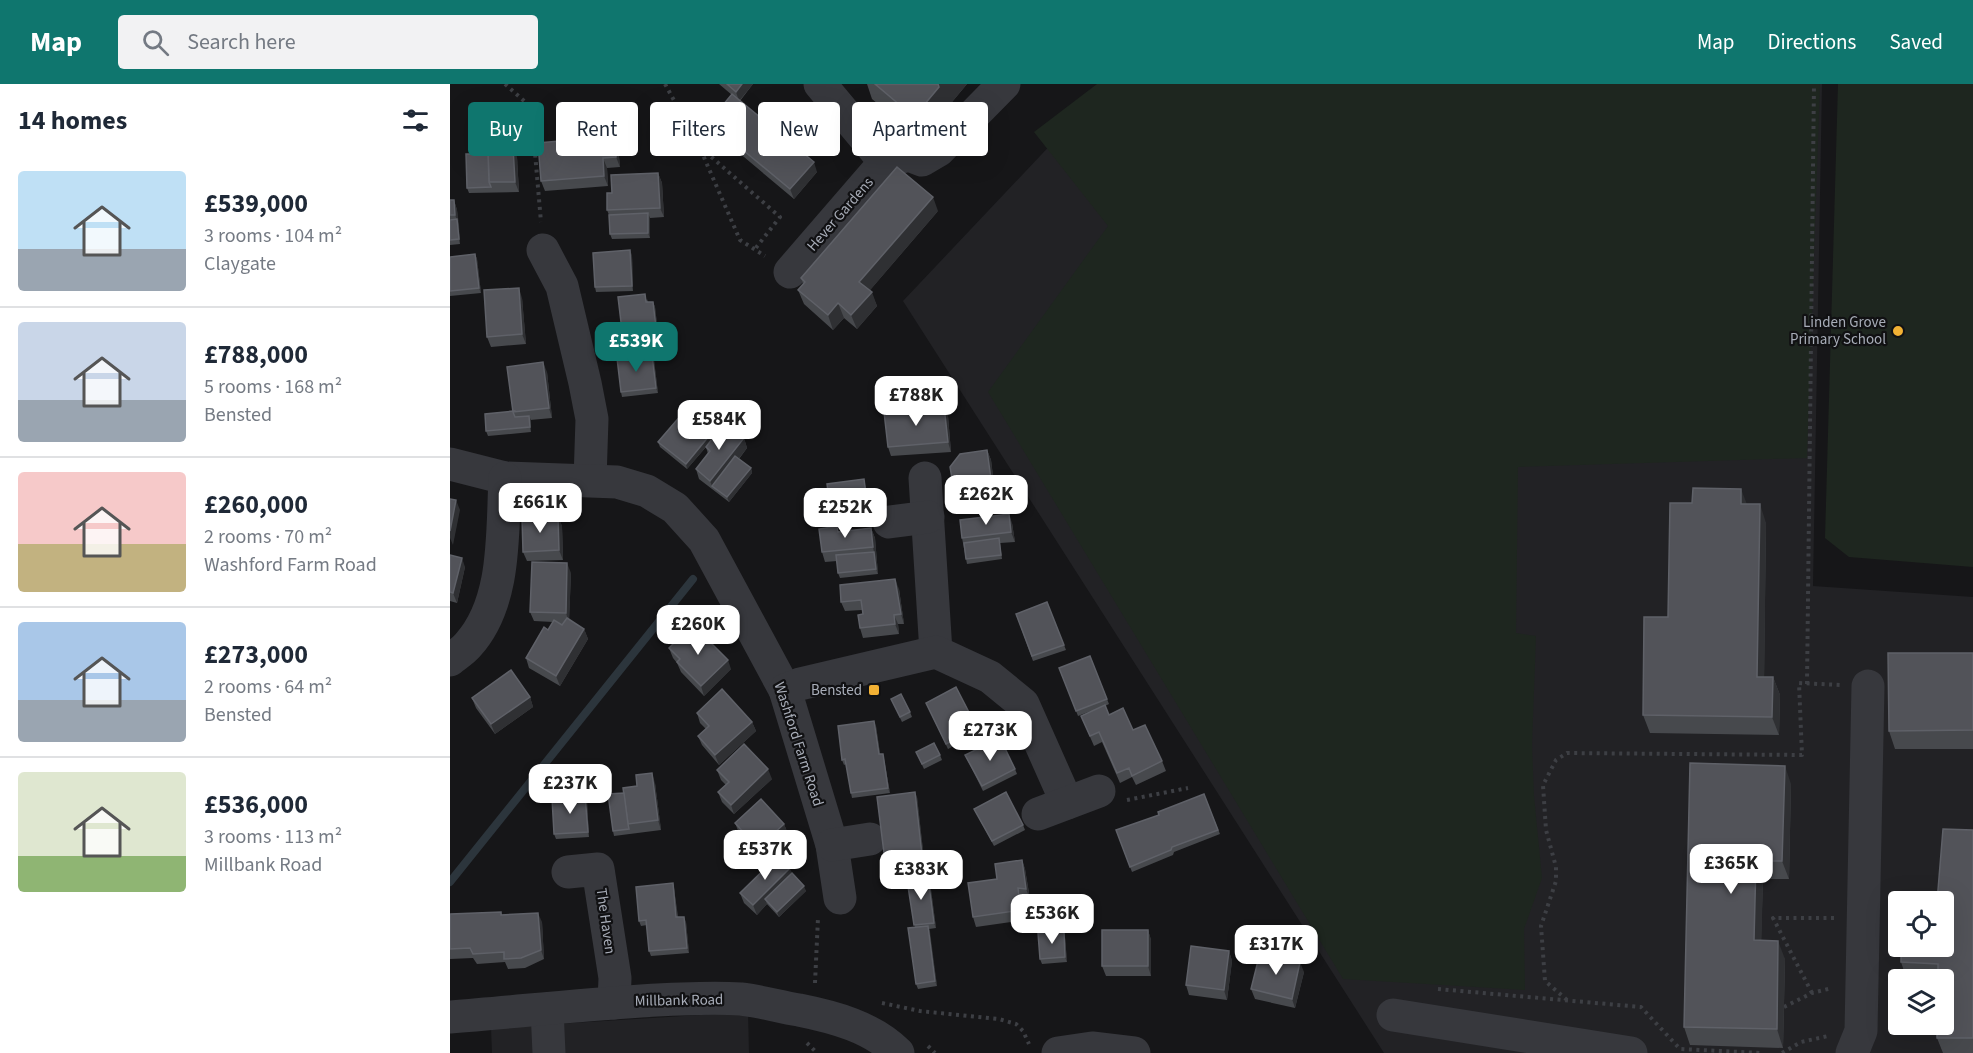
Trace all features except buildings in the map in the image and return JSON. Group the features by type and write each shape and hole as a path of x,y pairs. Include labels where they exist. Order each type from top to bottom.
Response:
{"street":[{"path":"820,84 885,162 909,155 922,160 939,150 1004,84"},
{"name":"Hever Gardens","path":"790,272 885,162"},
{"path":"543,249 562,286 585,383 592,419 590,480"},
{"name":"Washford Farm Road","path":"450,464 505,478 617,482 647,491 675,508 704,540 785,690 832,845 840,898"},
{"path":"450,660 468,645 487,616 497,584 505,478"},
{"path":"925,478 936,652"},
{"path":"889,522 928,517"},
{"path":"785,690 800,684 936,652 990,677 1023,704 1053,808 1099,791"},
{"path":"1856,1046 1861,1031 1868,686"},
{"path":"832,845 870,839"},
{"name":"The Haven","path":"568,872 598,869 615,978 614,1003"},
{"name":"Millbank Road","path":"450,1017 682,998 742,999 849,1023 874,1034 898,1053"},
{"path":"547,1009 549,1053"},
{"path":"1393,1015 1631,1053"},
{"path":"1058,1053 1092,1048 1134,1053"}],"path":[{"path":"505,84 531,107 543,249"},
{"path":"665,84 675,102"},
{"path":"1807,684 1814,84"},
{"path":"703,156 740,240 790,272"},
{"path":"710,156 780,217 755,249"},
{"path":"1567,1000 1545,981 1540,926 1556,881 1556,867 1546,830 1543,785 1556,760 1567,753 1802,755 1799,683 1868,686"},
{"path":"806,1012 815,982 819,900 840,898"},
{"path":"1812,993 1773,918 1864,918"},
{"path":"1784,1007 1812,993 1862,982"},
{"path":"903,1008 999,1019 1016,1024 1023,1031 1033,1053"},
{"path":"1782,1053 1801,1042 1828,1035 1856,1046"}],"shaded area":[{"path":"1097,84 1820,84 1807,458 1518,467 1516,633 1536,636 1532,745 1534,796 1542,878 1524,929 1525,990 1343,979 988,392 1108,226 1034,132"},
{"path":"1108,84 1822,84 1813,586 1973,597 1973,1053 1384,1053 903,301"},
{"name":"Linden Grove Primary School","path":"1838,84 1973,84 1973,567 1849,557 1825,538"},
{"path":"748,1012 749,1053 492,1053 491,1028"}],"waterway":[{"path":"450,882 693,579"}],"place":[{"name":"Linden Grove Primary School","path":"1898,331"},
{"name":"Bensted","path":"874,690"}]}
